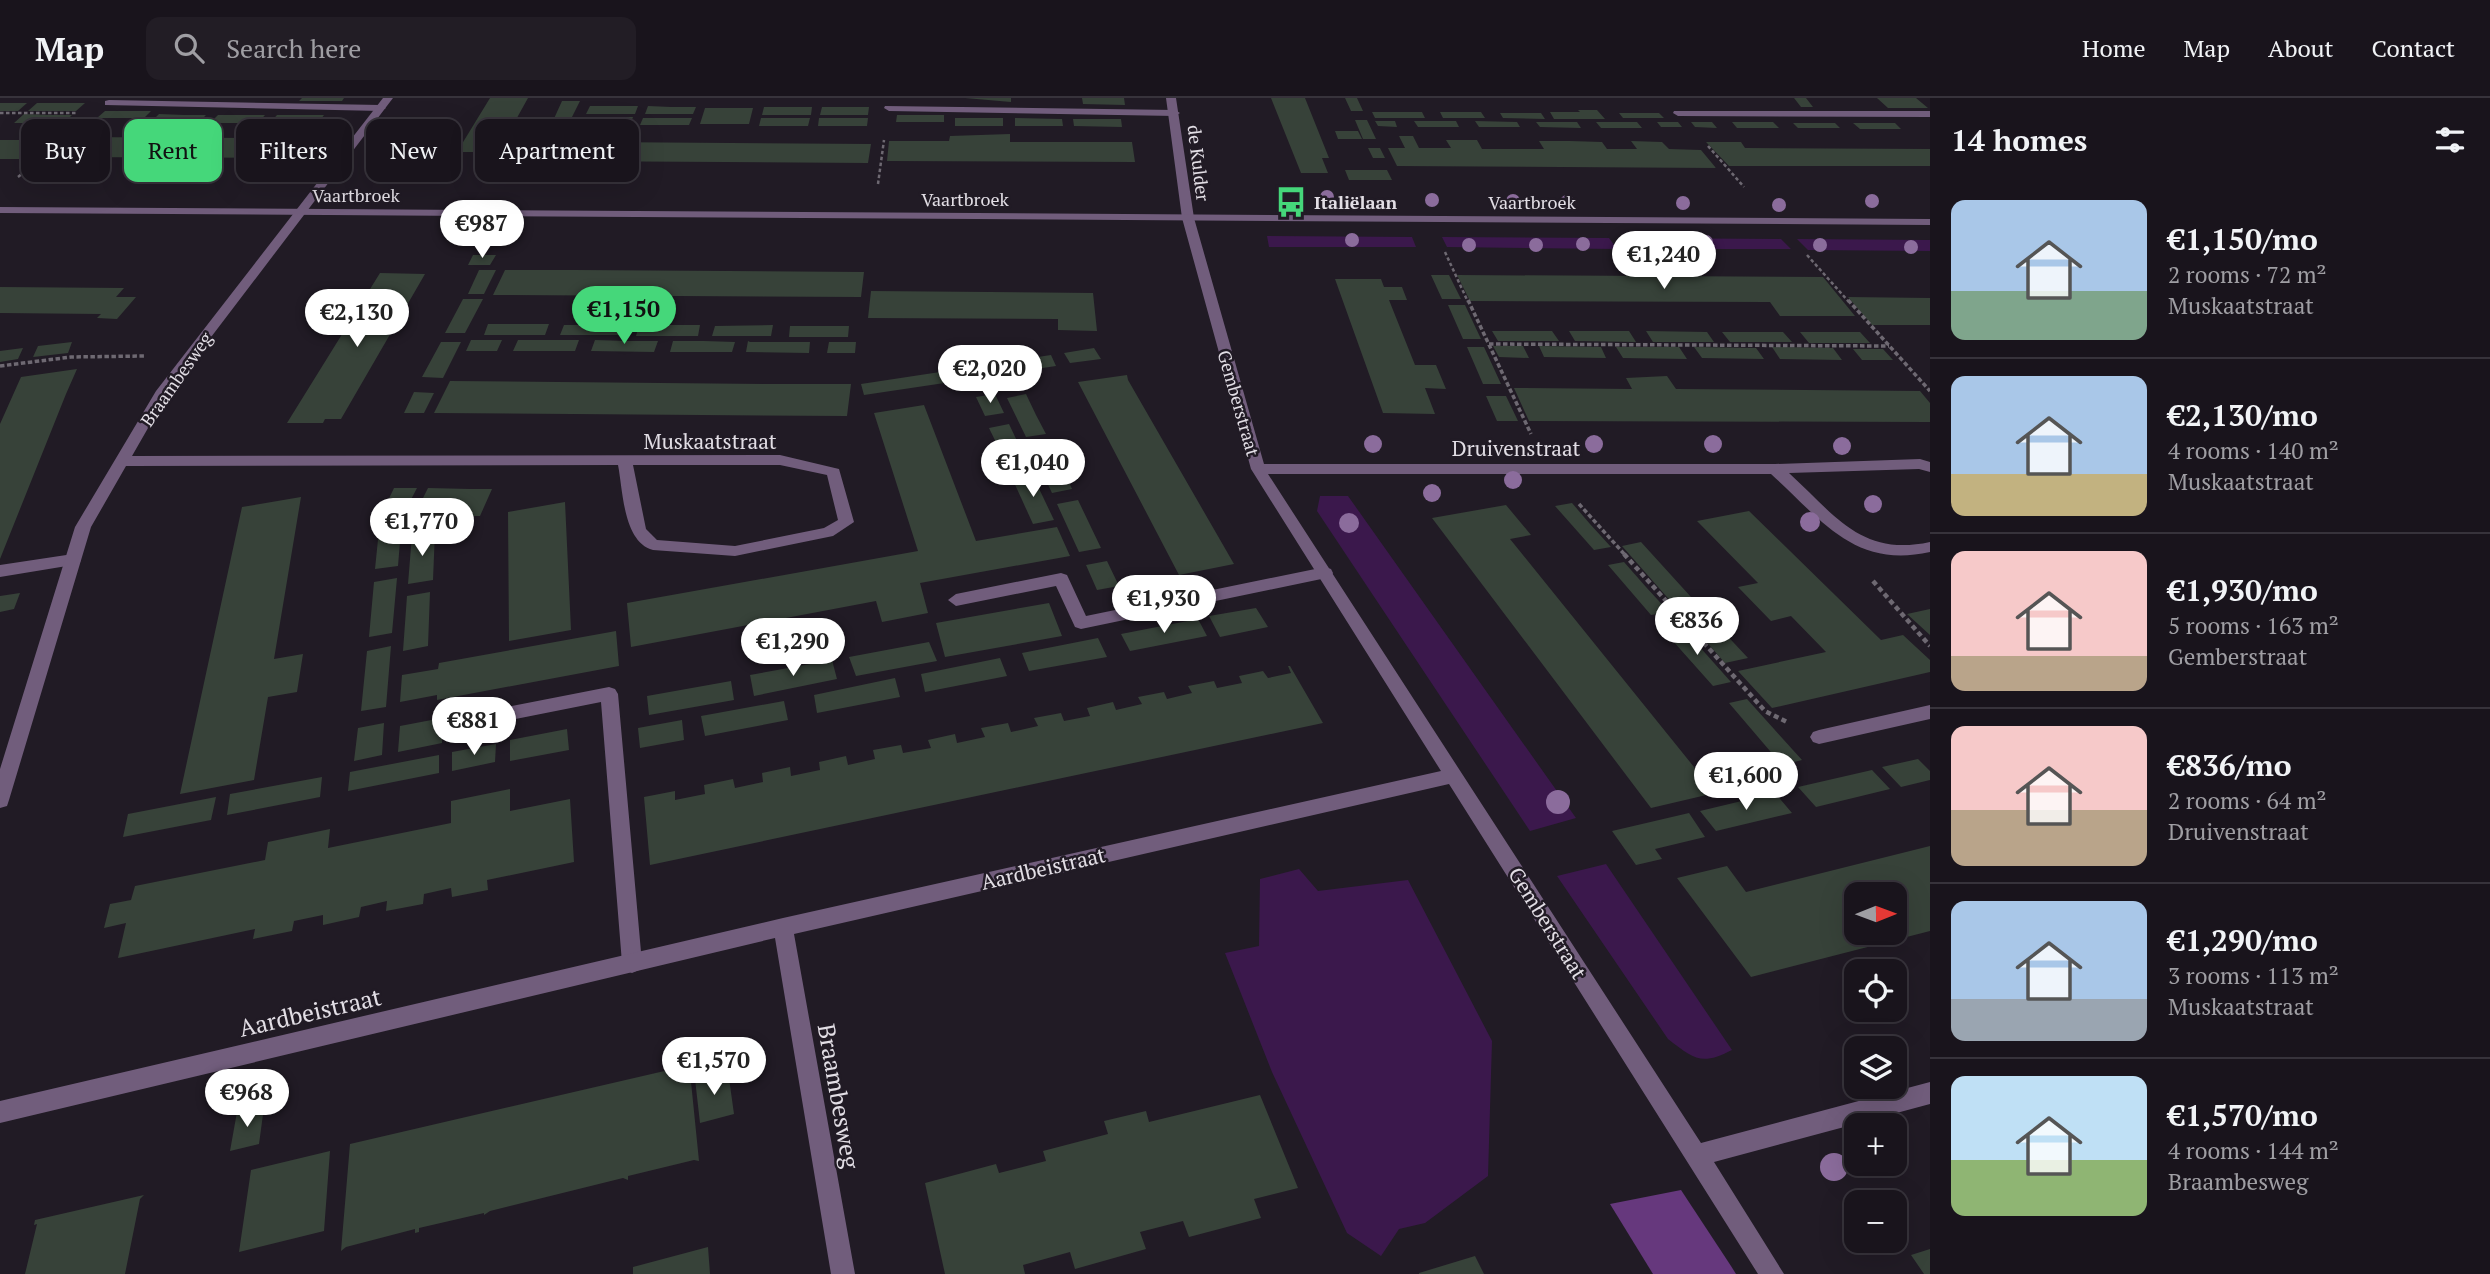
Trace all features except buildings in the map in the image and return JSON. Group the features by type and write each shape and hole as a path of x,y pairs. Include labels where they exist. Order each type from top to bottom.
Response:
{"street":[{"name":"de Kulder","path":"1171,98 1188,218"},
{"path":"110,103 385,103"},
{"name":"Braambesweg","path":"2,788 83,527 161,394 385,103"},
{"name":"de Kulder","path":"889,108 1175,113"},
{"path":"1678,113 1930,114"},
{"name":"Vaartbroek","path":"0,210 1930,222"},
{"name":"Gemberstraat","path":"1188,218 1258,469 1772,1274"},
{"name":"Muskaatstraat","path":"121,461 780,460 834,472 846,522 828,532 735,551 653,545 639,531 625,462"},
{"name":"Druivenstraat","path":"1258,469 1775,469 1920,464 1930,467"},
{"path":"1775,469 1854,537 1878,550 1905,552 1930,547"},
{"path":"0,571 73,560"},
{"path":"956,600 1061,579 1081,622 1325,573"},
{"path":"471,721 609,694 632,963"},
{"path":"1819,737 1930,712"},
{"name":"Aardbeistraat","path":"0,1112 783,927 1455,775"},
{"name":"Braambesweg","path":"783,927 844,1274"},
{"path":"1695,1156 1930,1093"}],"path":[{"path":"18,178 110,103"},
{"path":"873,216 889,108"},
{"path":"0,113 96,113"},
{"path":"1444,251 1548,469 1765,711 1819,737"},
{"path":"1489,344 1889,346"},
{"path":"0,366 71,357 191,355"},
{"path":"1854,537 1877,589 1930,646"}],"shaded area":[{"path":"1267,236 1412,237 1416,247 1269,247"},
{"path":"1442,237 1609,238 1617,249 1447,247"},
{"path":"1628,238 1781,239 1791,249 1636,249 1628,244"},
{"path":"1797,239 1930,240 1930,251 1808,250"},
{"path":"1320,496 1348,496 1576,818 1530,831 1317,511"},
{"path":"1606,864 1732,1050 1713,1058 1698,1058 1668,1039 1557,876"},
{"path":"1299,869 1318,891 1408,880 1492,1041 1488,1176 1425,1223 1399,1229 1381,1256 1347,1233 1272,1072 1225,953 1259,946 1260,879"},
{"path":"1681,1190 1736,1274 1653,1274 1610,1204"}],"place":[{"name":"Italiëlaan","path":"1291,202"}]}
